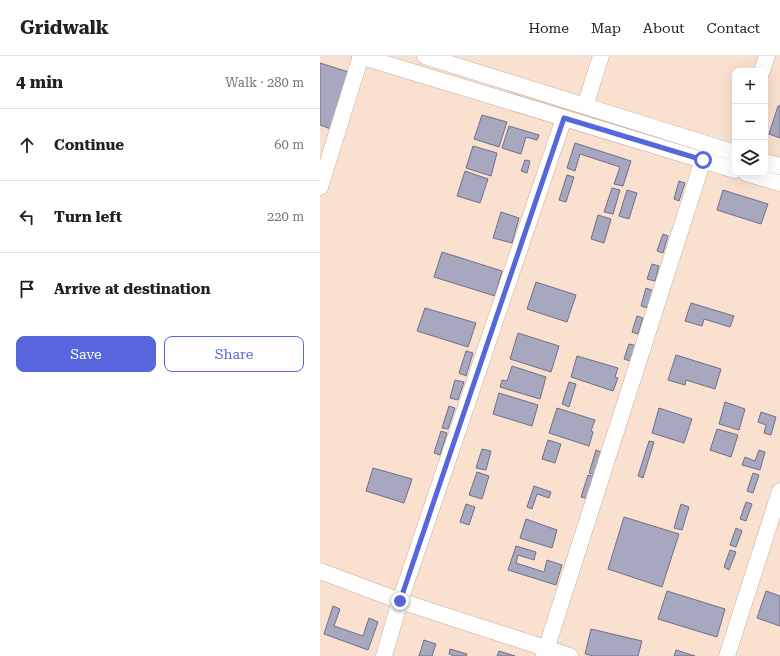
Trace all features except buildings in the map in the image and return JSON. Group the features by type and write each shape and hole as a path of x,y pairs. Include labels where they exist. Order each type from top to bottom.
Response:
{"street":[{"path":"320,187 360,56 732,169"},
{"path":"585,106 601,56"},
{"path":"763,68 767,56"},
{"path":"432,78 431,58 732,151"},
{"path":"384,656 400,601 564,118"},
{"path":"545,652 703,160"},
{"path":"768,163 780,166"},
{"path":"755,176 780,184"},
{"path":"727,656 780,490"},
{"path":"320,571 545,652 570,656"}],"route":[{"path":"400,601 564,118 703,160"}]}
